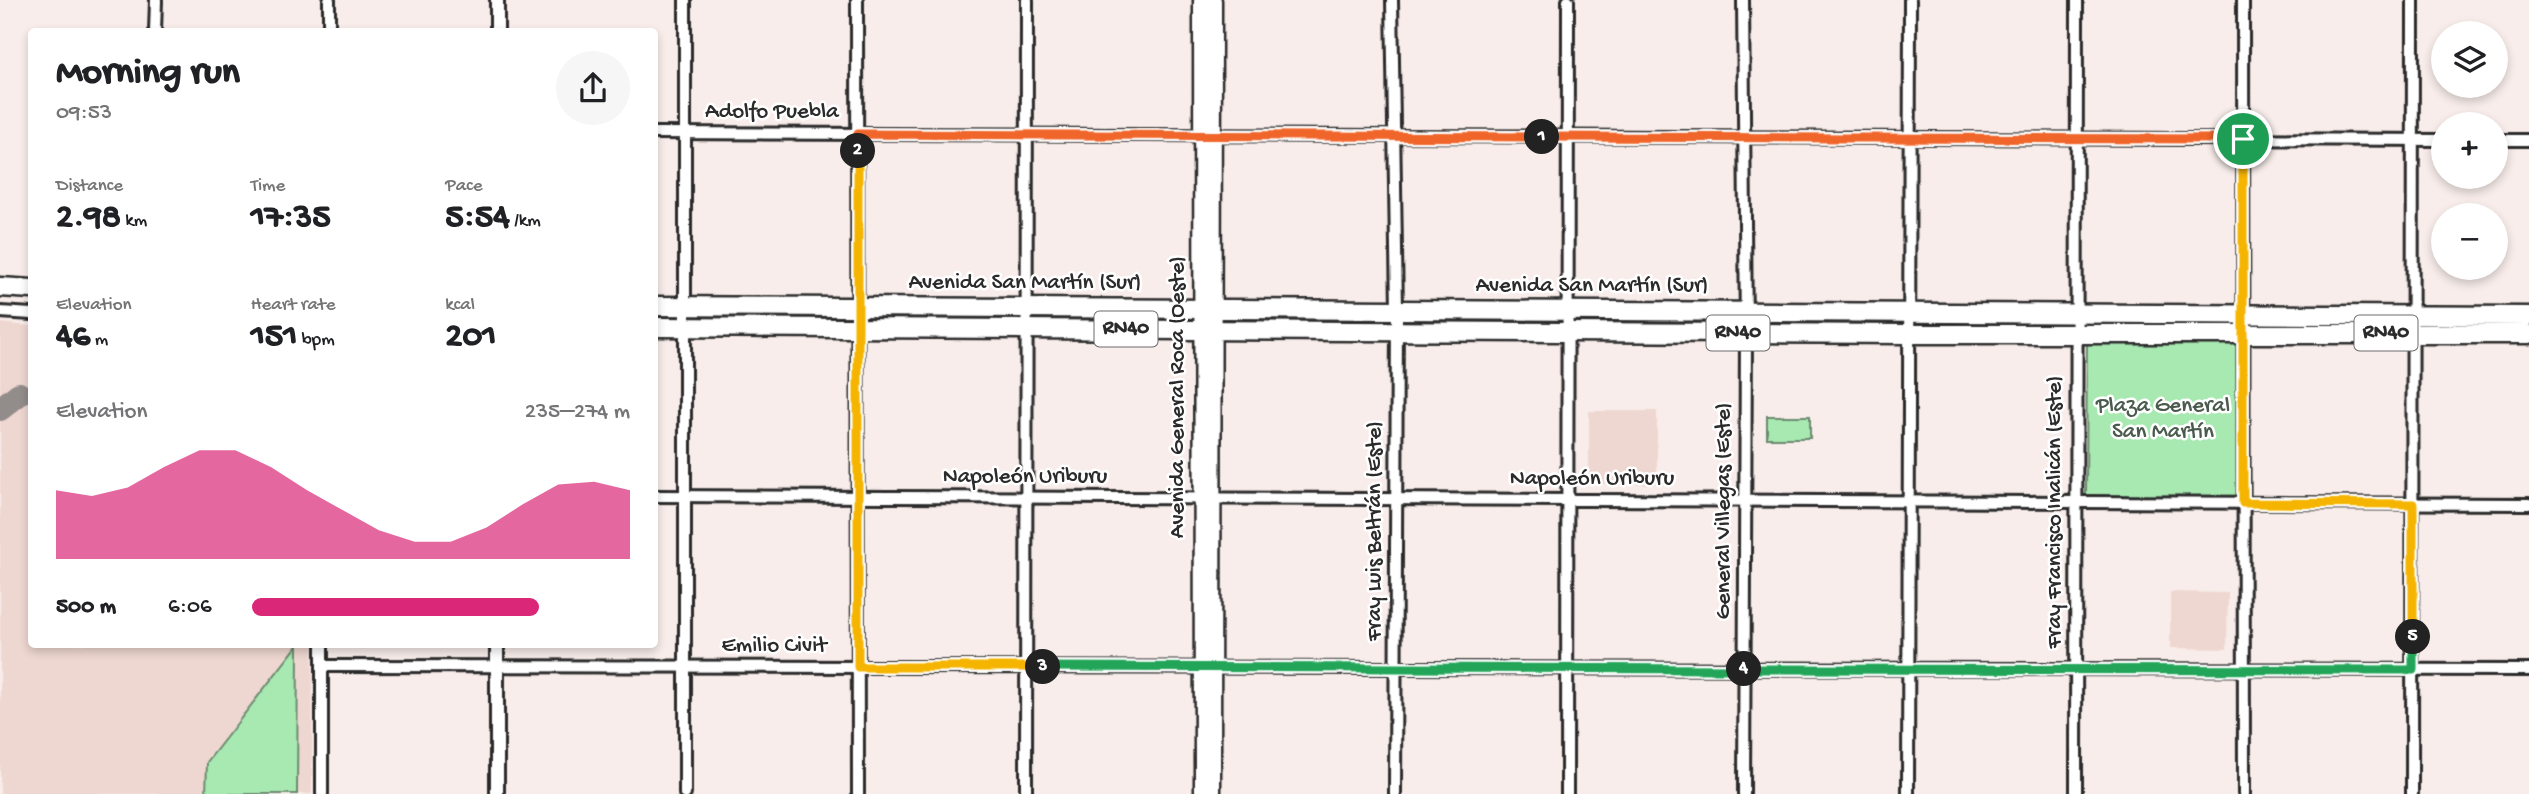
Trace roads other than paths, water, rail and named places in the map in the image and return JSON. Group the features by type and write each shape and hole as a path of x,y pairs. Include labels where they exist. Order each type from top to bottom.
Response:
{"highway":[{"path":"0,287 28,289"},
{"name":"Avenida San Martín (Sur)","path":"658,306 2243,314 2529,334"},
{"name":"Avenida San Martín (Sur)","path":"658,327 2076,334 2243,333 2529,316"}],"main road":[{"name":"Avenida General Roca (Oeste)","path":"1200,0 1207,135"},
{"name":"Avenida General Roca (Oeste)","path":"1208,668 1207,135 1214,0"},
{"path":"1202,794 1208,668"},
{"path":"1208,668 1213,794"}],"street":[{"path":"155,28 156,0"},
{"path":"329,0 329,28"},
{"path":"497,0 497,28"},
{"path":"685,0 685,794"},
{"path":"858,0 858,794"},
{"path":"1026,794 1027,0"},
{"name":"Fray Luis Beltrán (Este)","path":"1392,0 1396,310 1395,794"},
{"path":"1567,794 1569,0"},
{"name":"General Villegas (Este)","path":"1743,0 1746,312 1744,794"},
{"path":"1908,794 1907,312 1910,0"},
{"name":"Fray Francisco Inalicán (Este)","path":"2076,794 2077,0"},
{"path":"2243,0 2244,794"},
{"path":"2412,794 2413,0"},
{"name":"Adolfo Puebla","path":"658,133 2431,140"},
{"path":"2508,140 2529,141"},
{"path":"0,312 28,314"},
{"name":"Napoleón Uriburu","path":"658,496 2529,504"},
{"path":"322,648 322,794"},
{"path":"497,648 497,794"},
{"name":"Emilio Civit","path":"322,666 2529,670"}],"park label":[{"name":"Plaza General San Martín","path":"2163,419"}]}
